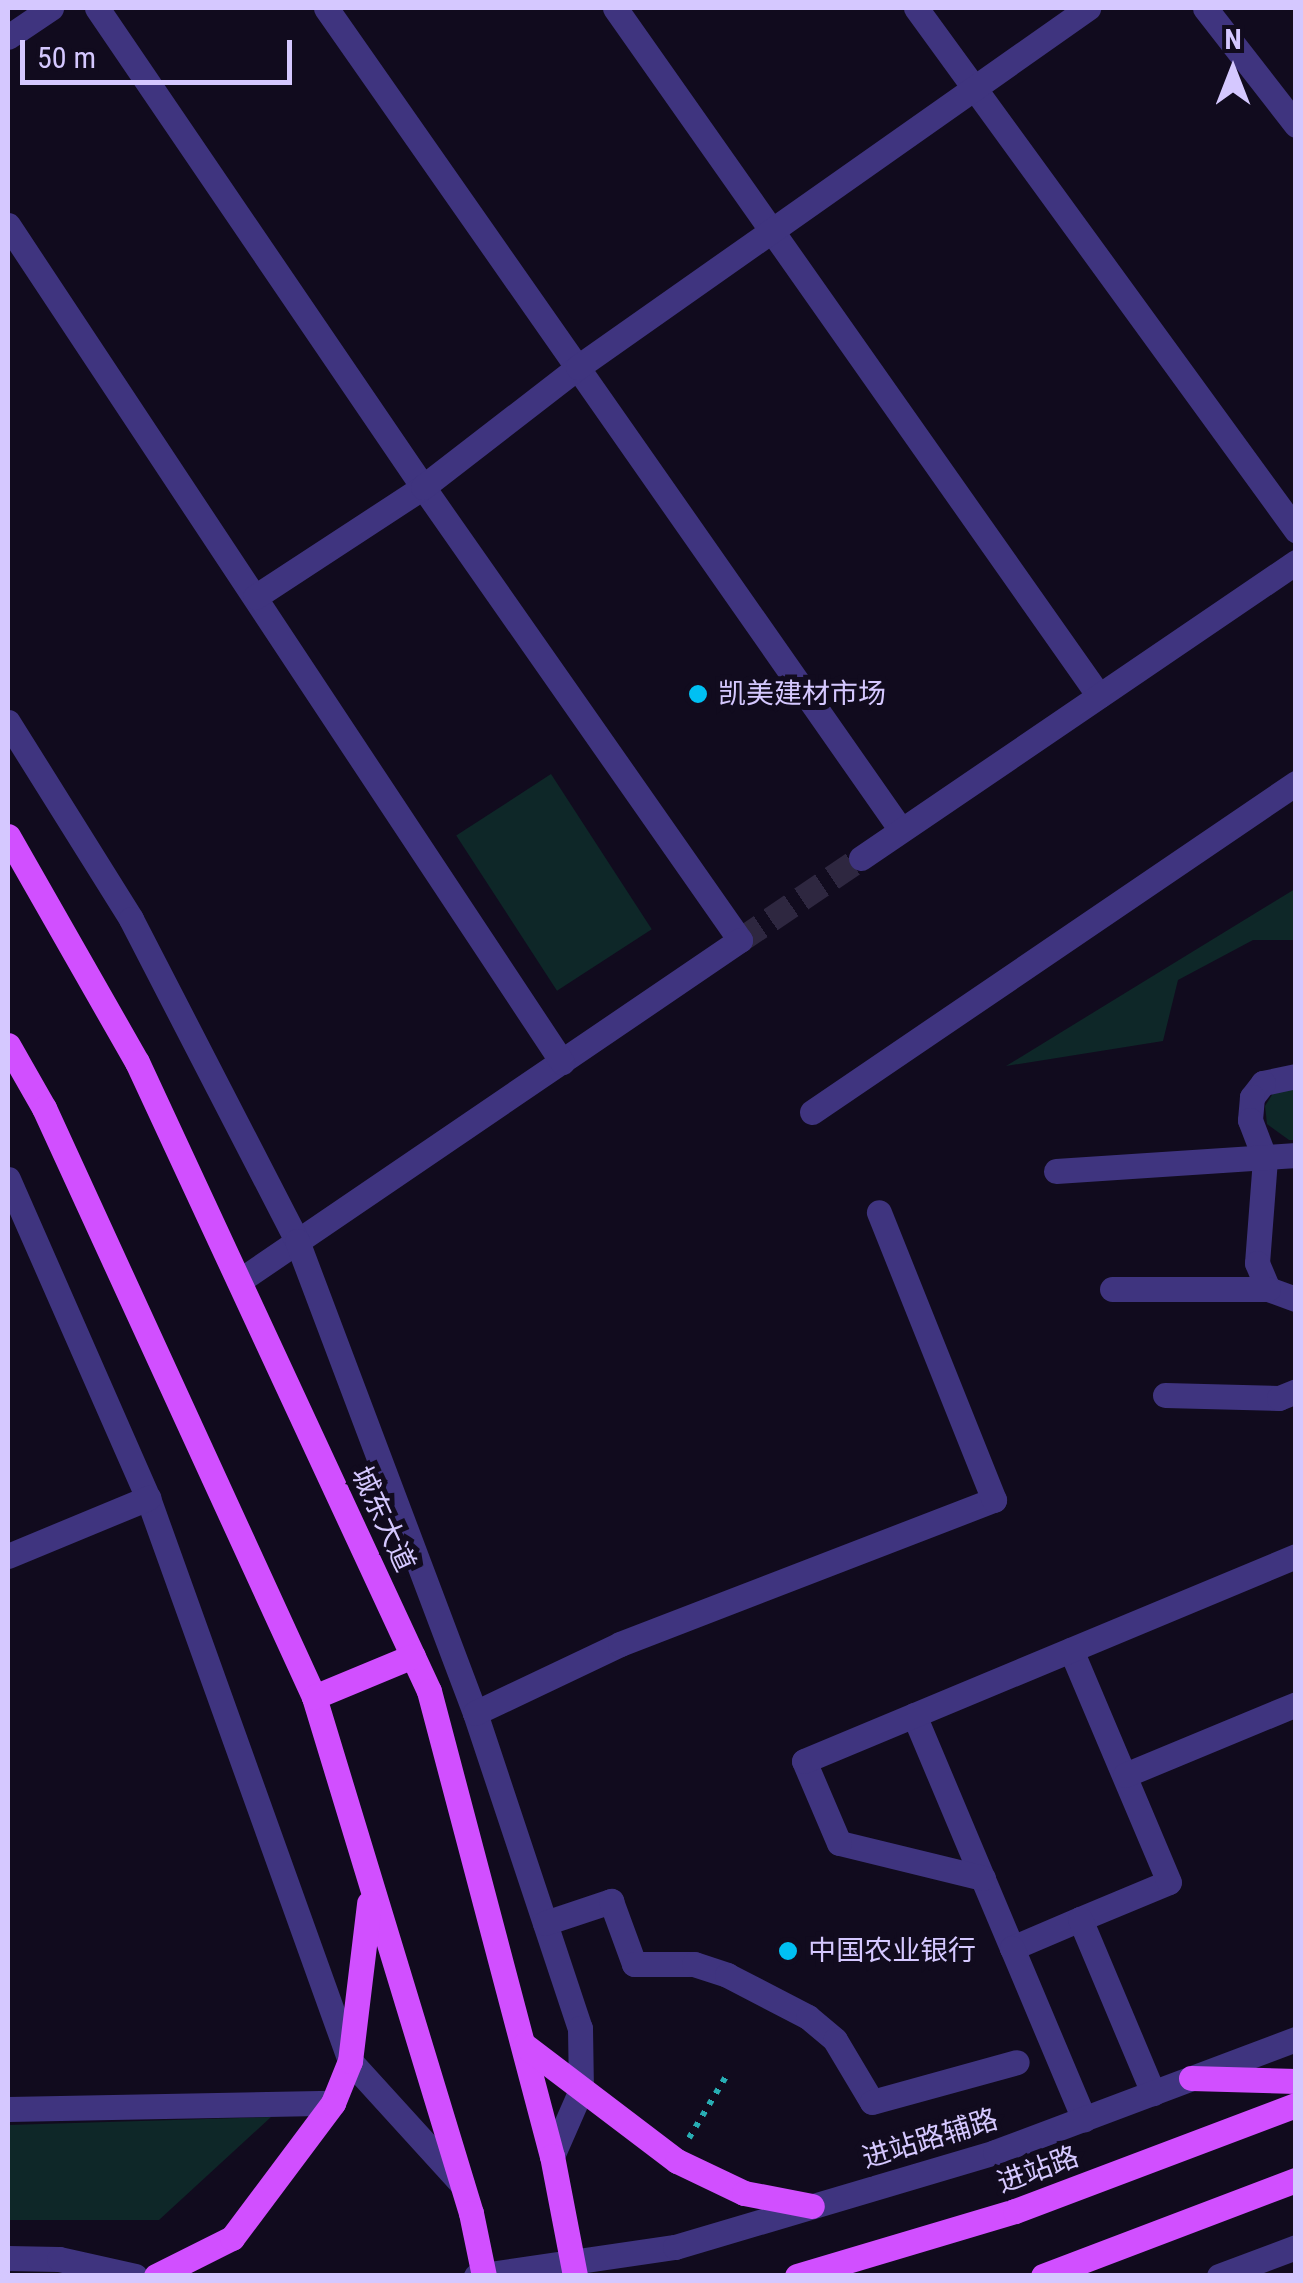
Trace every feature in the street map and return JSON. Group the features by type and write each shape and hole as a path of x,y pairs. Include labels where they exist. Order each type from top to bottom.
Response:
{"main road":[{"name":"城东大道","path":"8,836 137,1062 430,1691 552,2156 573,2269"},
{"path":"8,1045 44,1108 314,1697 370,1894 462,2184 484,2275"},
{"path":"314,1697 414,1656"},
{"path":"156,2276 232,2238 291,2165 333,2103 350,2061 370,1894"},
{"path":"524,2044 677,2161 744,2192 812,2206"},
{"path":"1192,2078 1296,2082"},
{"name":"进站路","path":"796,2276 1015,2211 1296,2105"},
{"path":"1043,2276 1296,2180"}],"street":[{"path":"8,37 51,8"},
{"path":"97,8 740,940 239,1282"},
{"path":"326,8 902,830"},
{"path":"614,8 1099,696"},
{"path":"916,8 1296,530"},
{"path":"254,597 424,487 578,367 1088,8"},
{"path":"1205,8 1296,125"},
{"path":"8,225 562,1062"},
{"path":"860,858 1296,562"},
{"path":"8,722 131,918 297,1241 475,1713 580,2028 580,2090 552,2156"},
{"path":"812,1112 1296,783"},
{"path":"1268,1289 1257,1264 1264,1159 1250,1120 1252,1097 1264,1083 1296,1076"},
{"path":"1056,1171 1296,1155"},
{"path":"8,1178 148,1498 350,2061 462,2184"},
{"path":"475,1713 620,1644 994,1500 879,1212"},
{"path":"1112,1289 1268,1289 1296,1299"},
{"path":"1165,1394 1280,1398 1296,1391"},
{"path":"8,1556 148,1498"},
{"path":"983,1878 839,1843 804,1761 1296,1556"},
{"path":"1012,1948 1169,1882 1072,1650"},
{"path":"1124,1775 1296,1704"},
{"path":"914,1715 1084,2118"},
{"path":"545,1923 611,1901 634,1964 660,1962 710,1970 808,2018 834,2040 872,2102 1016,2062"},
{"path":"1080,1919 1153,2093"},
{"name":"进站路辅路","path":"476,2276 573,2269 675,2247 995,2152 1296,2038"},
{"path":"8,2109 333,2103"},
{"path":"1219,2276 1296,2246"},
{"path":"8,2258 59,2259 135,2276"}],"path":[{"path":"677,2161 728,2073"}],"green space":[{"path":"551,774 652,929 557,991 456,836"},
{"path":"1295,889 1295,940 1253,940 1178,980 1163,1041 1006,1066"},
{"path":"1295,1085 1295,1140 1289,1140 1267,1124 1265,1106 1275,1090"},
{"path":"271,2117 159,2220 8,2220 8,2125"}],"tunnel":[{"path":"740,940 861,858"}],"place":[{"name":"凯美建材市场","path":"698,694"},
{"name":"中国农业银行","path":"788,1951"}]}
